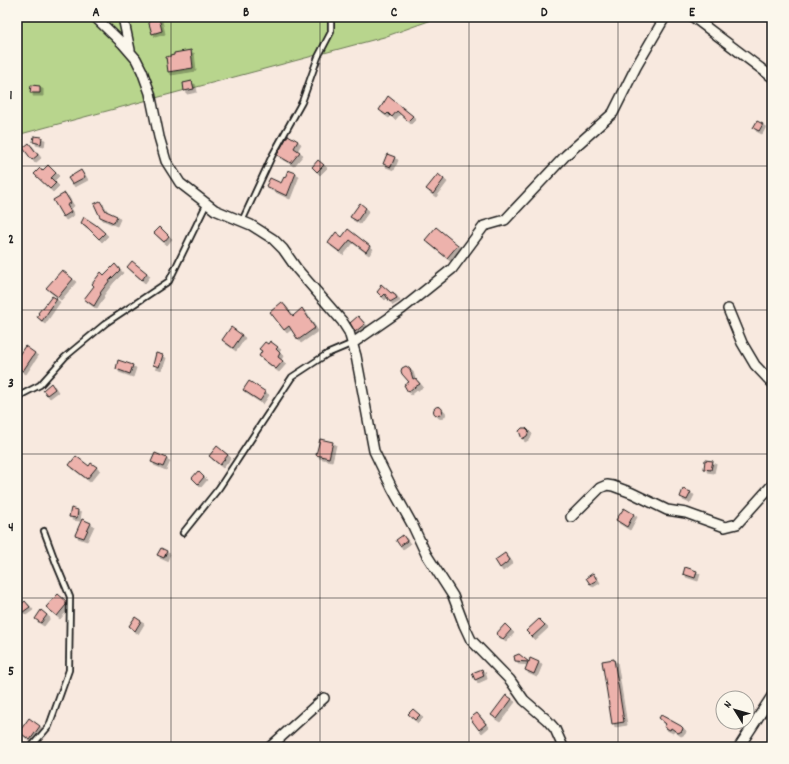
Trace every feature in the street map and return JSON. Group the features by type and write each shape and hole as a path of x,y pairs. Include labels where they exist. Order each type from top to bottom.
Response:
{"street":[{"path":"95,17 136,59 150,93 166,161 180,183 215,210 242,222 273,239 283,249 297,269 349,332 353,342 374,451 426,554 453,596 471,640 510,680 524,700 555,729 564,747"},
{"path":"123,17 130,52"},
{"path":"353,342 402,309 452,269 484,226 506,220 566,154 613,113 636,67 664,17"},
{"path":"693,17 772,77"},
{"path":"728,310 742,343 755,365 772,383"},
{"path":"571,517 600,488 607,485 632,493 667,510 686,513 725,526 730,526 737,524 772,485"},
{"path":"739,747 772,696"},
{"path":"270,747 324,698"}],"lane":[{"path":"242,222 272,156 302,102 318,57 331,32 331,17"},
{"path":"17,396 40,385 65,357 106,323 169,281 207,203"},
{"path":"183,534 219,488 292,377 327,354 353,342"},
{"path":"31,747 49,726 69,670 70,597 44,531"}],"green space":[{"path":"17,17 440,17 384,37 17,135"}],"building":[{"path":"159,18 162,31 152,34 148,20"},
{"path":"191,50 193,68 168,72 166,57 174,55 174,53"},
{"path":"192,81 194,89 184,91 183,83"},
{"path":"31,85 40,86 40,93 30,93"},
{"path":"388,96 413,116 408,121 397,111 392,117 388,113 386,115 379,110"},
{"path":"757,121 763,124 759,131 753,128"},
{"path":"288,135 298,141 294,148 300,152 291,163 277,155"},
{"path":"34,136 42,137 41,144 33,142"},
{"path":"29,143 38,155 32,160 23,148"},
{"path":"387,154 395,157 391,167 383,164"},
{"path":"318,160 324,165 317,172 312,167"},
{"path":"48,165 56,173 51,178 56,183 50,189 34,174 40,168 42,171"},
{"path":"81,170 85,177 72,184 68,178"},
{"path":"288,170 296,173 287,196 266,186 270,178 281,183"},
{"path":"438,174 444,179 433,194 426,189"},
{"path":"65,193 71,203 67,205 71,212 63,217 53,200"},
{"path":"100,201 106,211 117,216 114,223 100,217 94,204"},
{"path":"360,203 366,208 357,221 350,217"},
{"path":"84,217 105,233 99,239 81,223"},
{"path":"160,227 169,236 164,242 154,233"},
{"path":"436,227 458,245 447,258 425,240"},
{"path":"348,229 370,246 366,252 350,240 340,252 328,243 336,232 342,237"},
{"path":"132,261 147,273 142,280 127,267"},
{"path":"115,264 120,270 100,293 101,294 94,306 84,299 94,286 92,284 101,272 104,275"},
{"path":"62,270 73,279 58,297 46,288"},
{"path":"381,284 391,293 393,292 397,298 390,302 385,294 382,297 377,292 381,287"},
{"path":"52,296 57,299 42,321 37,317 39,314 38,313"},
{"path":"282,302 293,316 302,308 315,328 298,340 289,326 284,330 270,312"},
{"path":"358,316 365,324 355,332 350,323"},
{"path":"231,327 242,335 233,348 222,340"},
{"path":"270,341 278,347 276,349 280,353 278,357 283,361 276,369 259,356 262,351 259,349 265,342 268,344"},
{"path":"25,346 35,353 23,371 17,367 17,358"},
{"path":"156,353 163,355 159,367 153,365"},
{"path":"118,360 133,365 130,374 116,369"},
{"path":"406,366 410,369 413,379 415,378 420,384 408,392 404,385 409,382 401,371 402,368"},
{"path":"249,381 266,392 260,401 243,390"},
{"path":"51,383 55,389 47,395 43,390"},
{"path":"438,406 443,411 438,416 433,411"},
{"path":"522,428 526,428 529,431 527,436 522,439 519,431"},
{"path":"320,439 333,442 329,458 316,455"},
{"path":"217,446 228,455 220,465 209,456"},
{"path":"155,453 167,458 163,467 151,462"},
{"path":"76,456 89,466 91,463 97,467 87,479 69,465"},
{"path":"705,460 713,461 711,470 704,469"},
{"path":"198,471 204,477 198,484 192,478"},
{"path":"683,489 691,492 687,500 680,497"},
{"path":"71,508 78,510 77,518 69,517"},
{"path":"624,508 634,514 627,527 616,520"},
{"path":"82,519 91,523 84,538 75,535"},
{"path":"403,535 407,541 400,546 396,540"},
{"path":"161,548 167,551 164,558 157,555"},
{"path":"505,553 510,560 500,568 495,560"},
{"path":"685,567 697,571 695,578 683,574"},
{"path":"593,573 597,580 590,584 586,578"},
{"path":"58,594 66,601 66,605 57,616 46,607"},
{"path":"25,601 30,607 23,612 18,607"},
{"path":"41,610 47,615 41,623 35,619"},
{"path":"135,617 141,621 135,631 129,626"},
{"path":"539,619 545,625 532,637 526,631"},
{"path":"505,624 511,630 503,639 496,634"},
{"path":"519,654 529,662 530,658 539,662 534,674 525,670 528,662 515,661 514,656"},
{"path":"614,659 624,722 612,724 602,661"},
{"path":"482,669 484,676 475,680 472,673"},
{"path":"506,695 512,699 497,719 491,715"},
{"path":"413,709 420,715 415,720 408,714"},
{"path":"477,713 486,724 479,730 470,718"},
{"path":"661,715 681,726 683,728 682,731 678,733 671,728 670,730 664,727 666,724 659,718"},
{"path":"29,718 40,726 30,740 19,732"}]}
